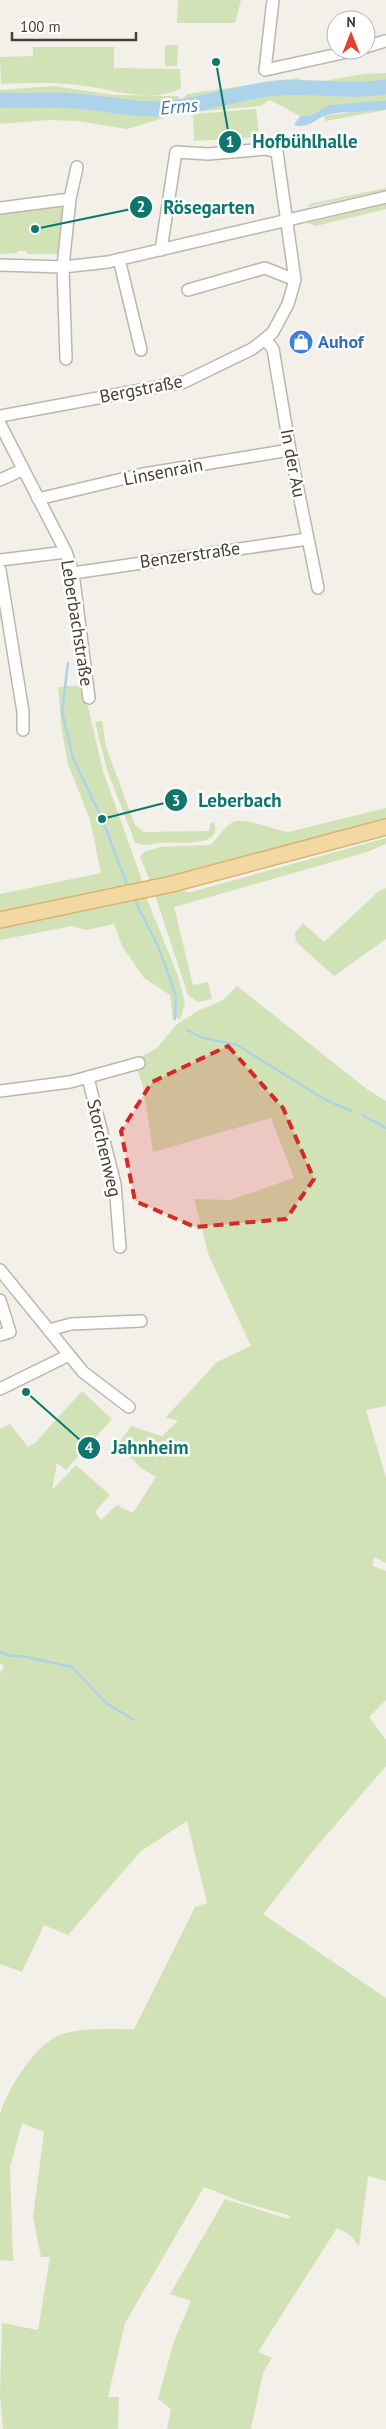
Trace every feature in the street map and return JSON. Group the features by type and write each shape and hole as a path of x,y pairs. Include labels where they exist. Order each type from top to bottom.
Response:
{"main road":[{"path":"0,920 172,884 386,827"}],"street":[{"path":"273,0 264,70 326,57"},
{"name":"Bergstraße","path":"0,416 184,382 252,350 273,332 288,304 295,280 278,155 274,149 208,154 176,152 161,250"},
{"path":"66,359 63,267 70,199 77,167"},
{"path":"0,264 63,267 119,259 386,197"},
{"path":"0,208 70,199"},
{"path":"119,259 141,350"},
{"path":"188,290 265,268 295,280"},
{"name":"In der Au","path":"265,339 273,349 290,450 318,588"},
{"name":"Leberbachstraße","path":"0,424 22,470 66,552 73,573 89,698"},
{"name":"Linsenrain","path":"38,499 140,475 290,450"},
{"path":"0,480 22,470"},
{"name":"Benzerstraße","path":"73,573 308,539"},
{"path":"0,560 66,552"},
{"path":"0,570 23,712 23,730"},
{"path":"0,645 12,645"},
{"path":"0,1090 50,1086 88,1078 139,1063"},
{"name":"Storchenweg","path":"88,1078 115,1184 120,1247"},
{"path":"1,1275 83,1372 129,1407"},
{"path":"0,1300 10,1332 0,1335"},
{"path":"49,1330 71,1324 141,1321"},
{"path":"0,1390 69,1355"}],"highlighted area":[{"path":"228,1046 283,1108 314,1179 286,1219 195,1227 135,1201 121,1131 152,1082"}],"green space":[{"path":"178,0 241,0 235,23 177,23"},
{"path":"165,45 178,45 177,66 165,66"},
{"path":"33,47 114,47 114,68 180,69 181,88 169,93 143,95 69,84 1,84 0,57 33,56"},
{"path":"386,73 386,110 325,121 324,116 359,111 360,104 329,105 310,116 300,116 270,100 261,106 183,113 183,99 187,94 298,78 302,81 313,83 364,74"},
{"path":"53,86 115,95 178,96 180,99 180,113 127,129 76,121 49,120 0,124 0,90"},
{"path":"256,109 259,137 194,141 193,114"},
{"path":"386,188 386,190 307,207 309,204"},
{"path":"386,204 386,209 316,226 307,223"},
{"path":"62,205 66,207 60,254 27,254 27,251 17,251 17,253 0,254 0,212"},
{"path":"83,685 103,771 143,883 0,912 0,894 101,873 90,820 68,764 62,732 58,687"},
{"path":"102,721 106,747 135,825 144,832 209,831 210,824 214,822 215,831 212,836 206,840 187,843 145,845 135,842 107,770 95,722"},
{"path":"386,808 386,820 271,852 150,881 140,857 144,852 160,847 210,845 226,827 238,821 252,822 288,832"},
{"path":"386,838 386,844 367,852 174,907 193,985 208,982 212,999 198,1002 188,995 155,895 173,890 191,892"},
{"path":"386,888 386,939 334,976 296,942 295,933 303,923 324,942 379,891"},
{"path":"146,897 178,976 185,1003 180,1020 176,1017 173,1021 170,995 144,978 122,946 114,924 86,930 72,926 0,940 0,924 103,905 104,908"},
{"path":"237,986 368,1090 386,1101 386,1406 366,1410 386,1478 386,1563 374,1557 373,1566 386,1571 386,1700 369,1717 386,1740 386,1766 312,1852 263,1914 386,1998 386,2181 368,2176 359,2246 350,2235 337,2228 258,2352 272,2358 263,2373 251,2429 167,2429 171,2409 158,2399 174,2341 191,2301 170,2294 225,2199 288,2219 291,2216 242,2202 204,2187 125,2323 108,2397 119,2397 118,2429 3,2429 0,2396 2,2323 38,2330 50,2257 41,2257 33,2217 44,2132 22,2123 10,2167 13,2261 0,2260 0,2115 3,2106 29,2061 54,2038 83,2030 134,2029 195,1907 207,1903 187,1821 141,1851 68,1935 44,1925 22,1972 0,1964 0,1673 4,1666 0,1663 0,1429 10,1424 28,1447 35,1443 82,1391 112,1419 66,1470 57,1463 52,1490 76,1465 110,1495 95,1512 101,1520 117,1505 133,1513 156,1477 141,1468 118,1444 131,1426 162,1436 178,1421 166,1417 217,1362 251,1346 209,1256 194,1199 230,1200 294,1178 271,1118 153,1152 143,1086 134,1061 157,1048 177,1024 198,1011 223,1000"}],"water":[{"path":"360,103 359,111 331,114 304,126 294,125 300,116 310,116 329,105"}],"waterway":[{"name":"Erms","path":"0,100 67,100 160,109 175,108 276,88 372,89 386,87"},
{"path":"349,108 386,105"},
{"path":"68,663 62,711 73,758 102,819 128,887"},
{"path":"133,897 158,946 176,996 175,1019"},
{"path":"187,1030 203,1038 237,1045 324,1099 351,1111"},
{"path":"362,1115 386,1128"},
{"path":"0,1652 10,1656 22,1656 72,1667 106,1703 134,1720"}],"place":[{"name":"Hofbühlhalle","path":"216,62"},
{"name":"Rösegarten","path":"35,229"},
{"name":"Auhof","path":"301,342"},
{"name":"Leberbach","path":"102,819"},
{"name":"Jahnheim","path":"26,1392"}]}
